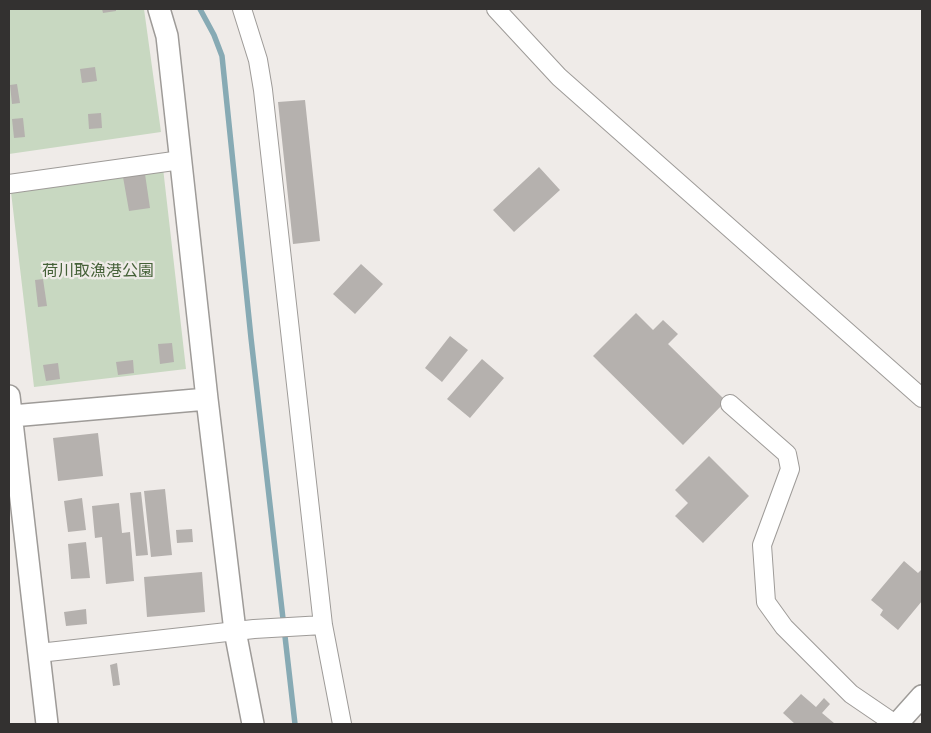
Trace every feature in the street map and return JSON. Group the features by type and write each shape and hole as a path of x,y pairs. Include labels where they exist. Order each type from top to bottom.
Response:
{"street":[{"path":"160,9 167,36 207,400 245,630 253,724"},
{"path":"242,9 258,60 263,90 323,625 342,724"},
{"path":"496,9 559,77 922,398"},
{"path":"9,184 181,160"},
{"path":"47,724 10,406 207,400"},
{"path":"730,404 787,454 790,469 762,545 766,602 784,627 851,694 896,724 922,696"},
{"path":"39,653 245,630 323,625"}],"green space":[{"path":"9,9 144,9 161,132 9,154"},
{"name":"荷川取漁港公園","path":"163,168 186,369 34,387 11,192"}],"building":[{"path":"102,9 116,9 116,11 103,13"},
{"path":"95,67 97,81 82,83 80,69"},
{"path":"17,84 20,103 12,104 10,85"},
{"path":"305,100 320,241 293,244 278,102"},
{"path":"101,113 102,128 89,129 88,114"},
{"path":"23,118 25,137 14,138 12,119"},
{"path":"539,167 560,190 514,232 493,210"},
{"path":"145,174 150,208 129,211 123,177"},
{"path":"361,264 383,284 355,314 333,294"},
{"path":"43,279 47,306 38,307 35,280"},
{"path":"636,313 653,330 663,320 678,334 668,344 726,401 683,445 593,356"},
{"path":"450,336 468,350 442,382 425,368"},
{"path":"172,343 174,362 160,364 158,344"},
{"path":"482,359 504,378 470,418 447,399"},
{"path":"133,360 134,373 118,375 116,362"},
{"path":"58,363 60,379 46,381 43,365"},
{"path":"98,433 103,476 58,481 53,438"},
{"path":"709,456 749,496 703,543 675,516 688,503 675,490"},
{"path":"165,489 172,555 151,557 144,491"},
{"path":"141,492 148,555 136,556 130,493"},
{"path":"82,498 86,530 68,532 64,501"},
{"path":"119,503 122,533 130,532 134,581 106,584 102,537 95,538 92,506"},
{"path":"192,529 193,542 177,543 176,530"},
{"path":"86,542 90,578 71,579 68,544"},
{"path":"904,561 918,573 922,569 922,601 898,630 880,615 883,610 871,600"},
{"path":"202,572 205,612 147,617 144,577"},
{"path":"86,609 87,624 66,626 64,612"},
{"path":"117,663 120,685 113,686 110,665"},
{"path":"801,694 816,707 824,698 830,704 822,713 834,723 795,724 783,713"}],"waterway":[{"path":"200,9 214,35 222,56 251,338 295,724"}]}
